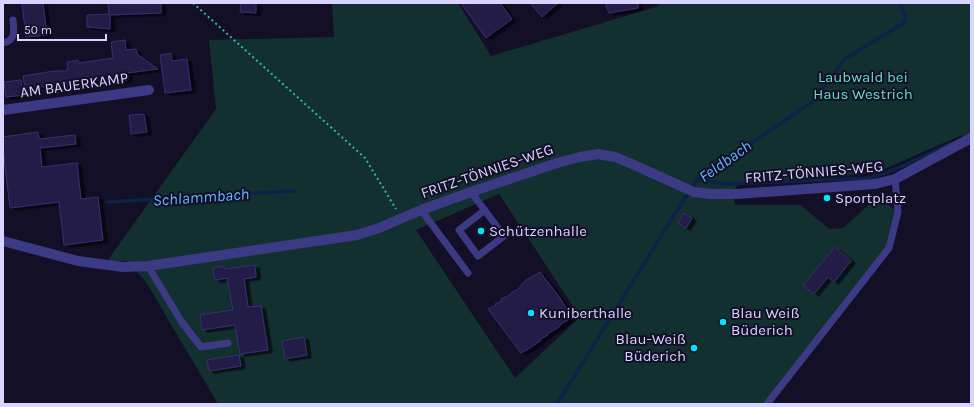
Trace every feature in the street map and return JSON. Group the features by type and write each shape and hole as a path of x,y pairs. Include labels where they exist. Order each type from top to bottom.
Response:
{"street":[{"name":"AM BAUERKAMP","path":"3,110 149,90"},
{"name":"FRITZ-TÖNNIES-WEG","path":"3,241 78,261 123,267 148,266 357,235 379,228 420,210 557,163 598,154 615,157 690,190 710,194 737,194 875,184 894,179 971,138"}],"lane":[{"path":"3,43 7,43 12,39 14,33 13,20"},
{"path":"767,404 889,248 898,212 894,179"},
{"path":"471,192 485,210 504,236 478,256 459,230 485,210"},
{"path":"420,210 468,273"},
{"path":"148,266 181,321 201,347 228,343"}],"path":[{"path":"193,3 365,158 396,209 403,217"}],"green space":[{"name":"Laubwald bei Haus Westrich","path":"332,3 458,3 491,56 659,6 658,3 971,3 971,135 960,136 875,173 738,185 733,191 735,205 800,205 830,229 843,228 873,201 884,201 897,212 887,247 764,404 218,404 146,282 127,261 107,261 216,109 209,40 334,37","holes":["499,194 580,317 515,378 416,230"]}],"building":[{"path":"22,3 43,3 47,35 26,37"},
{"path":"108,3 161,3 161,13 110,15 110,29 87,27 87,15 109,14"},
{"path":"241,3 256,3 256,13 240,12"},
{"path":"461,3 500,3 512,19 486,38"},
{"path":"530,3 558,3 542,17"},
{"path":"605,3 638,3 638,8 609,13"},
{"path":"125,40 126,50 136,49 137,54 158,69 127,73 128,80 111,82 111,78 70,84 70,86 61,87 61,85 25,88 23,76 54,71 66,71 68,70 67,62 78,60 79,63 113,58 111,42"},
{"path":"171,53 172,61 187,59 191,90 165,93 160,55"},
{"path":"21,80 24,95 6,97 4,82"},
{"path":"144,114 147,132 131,134 129,115"},
{"path":"38,132 39,139 75,135 76,144 40,148 42,167 77,163 81,199 98,197 103,240 64,245 59,202 10,208 3,137"},
{"path":"684,213 692,218 686,228 678,223"},
{"path":"835,247 851,261 834,282 828,277 814,294 803,285"},
{"path":"255,265 256,277 244,279 248,307 261,306 268,350 240,354 235,325 202,330 200,315 233,310 227,278 215,280 213,268 224,266 224,269"},
{"name":"Kuniberthalle","path":"540,272 558,295 572,317 521,353 488,309 502,301 501,299 508,296 515,290 516,291 526,280"},
{"path":"304,337 307,355 285,359 282,341"},
{"path":"239,355 241,366 209,371 207,360"}],"waterway":[{"name":"Feldbach","path":"557,404 696,180 812,102 845,59 905,22 905,16 900,3"},
{"path":"696,180 725,184 870,178 896,169 952,143"},
{"name":"Schlammbach","path":"108,202 294,191"}],"place":[{"name":"Sportplatz","path":"827,198"},
{"name":"Schützenhalle","path":"481,231"},
{"name":"Kuniberthalle","path":"531,313"},
{"name":"Blau Weiß Büderich","path":"723,322"},
{"name":"Blau-Weiß Büderich","path":"694,348"}]}
